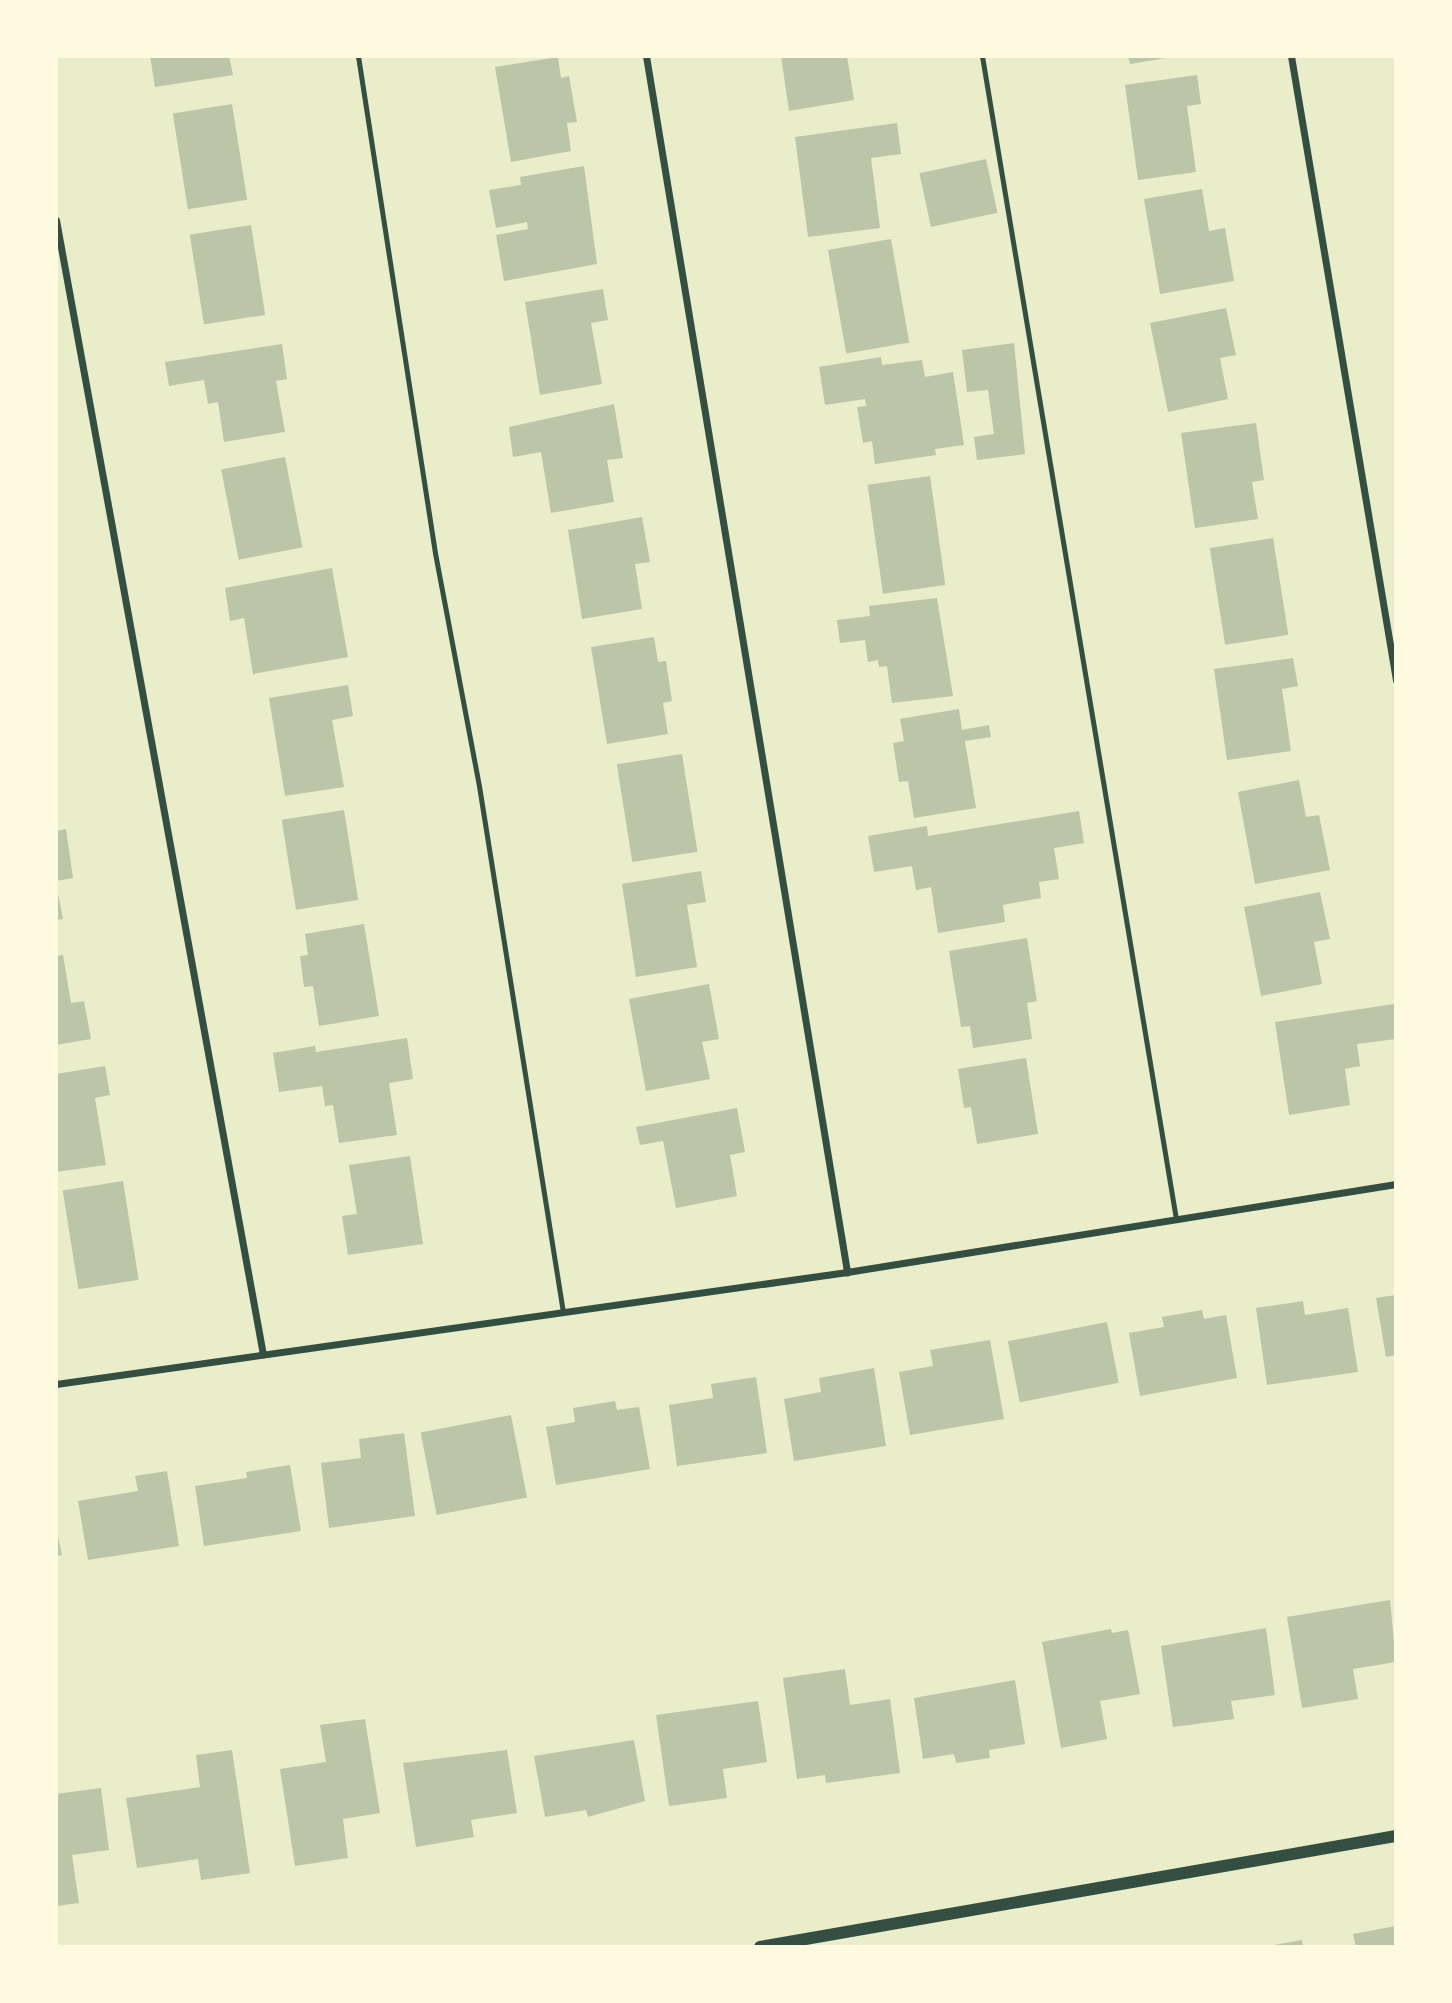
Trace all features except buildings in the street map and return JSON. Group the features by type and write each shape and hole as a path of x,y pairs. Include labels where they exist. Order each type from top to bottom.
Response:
{"street":[{"path":"646,56 847,1272"},
{"path":"1292,56 1396,680"},
{"path":"56,220 262,1354"},
{"path":"56,1384 847,1272 1396,1184"},
{"path":"760,1947 1396,1836"}],"lane":[{"path":"358,56 435,552 479,786 563,1312"},
{"path":"982,56 1176,1219"}]}
